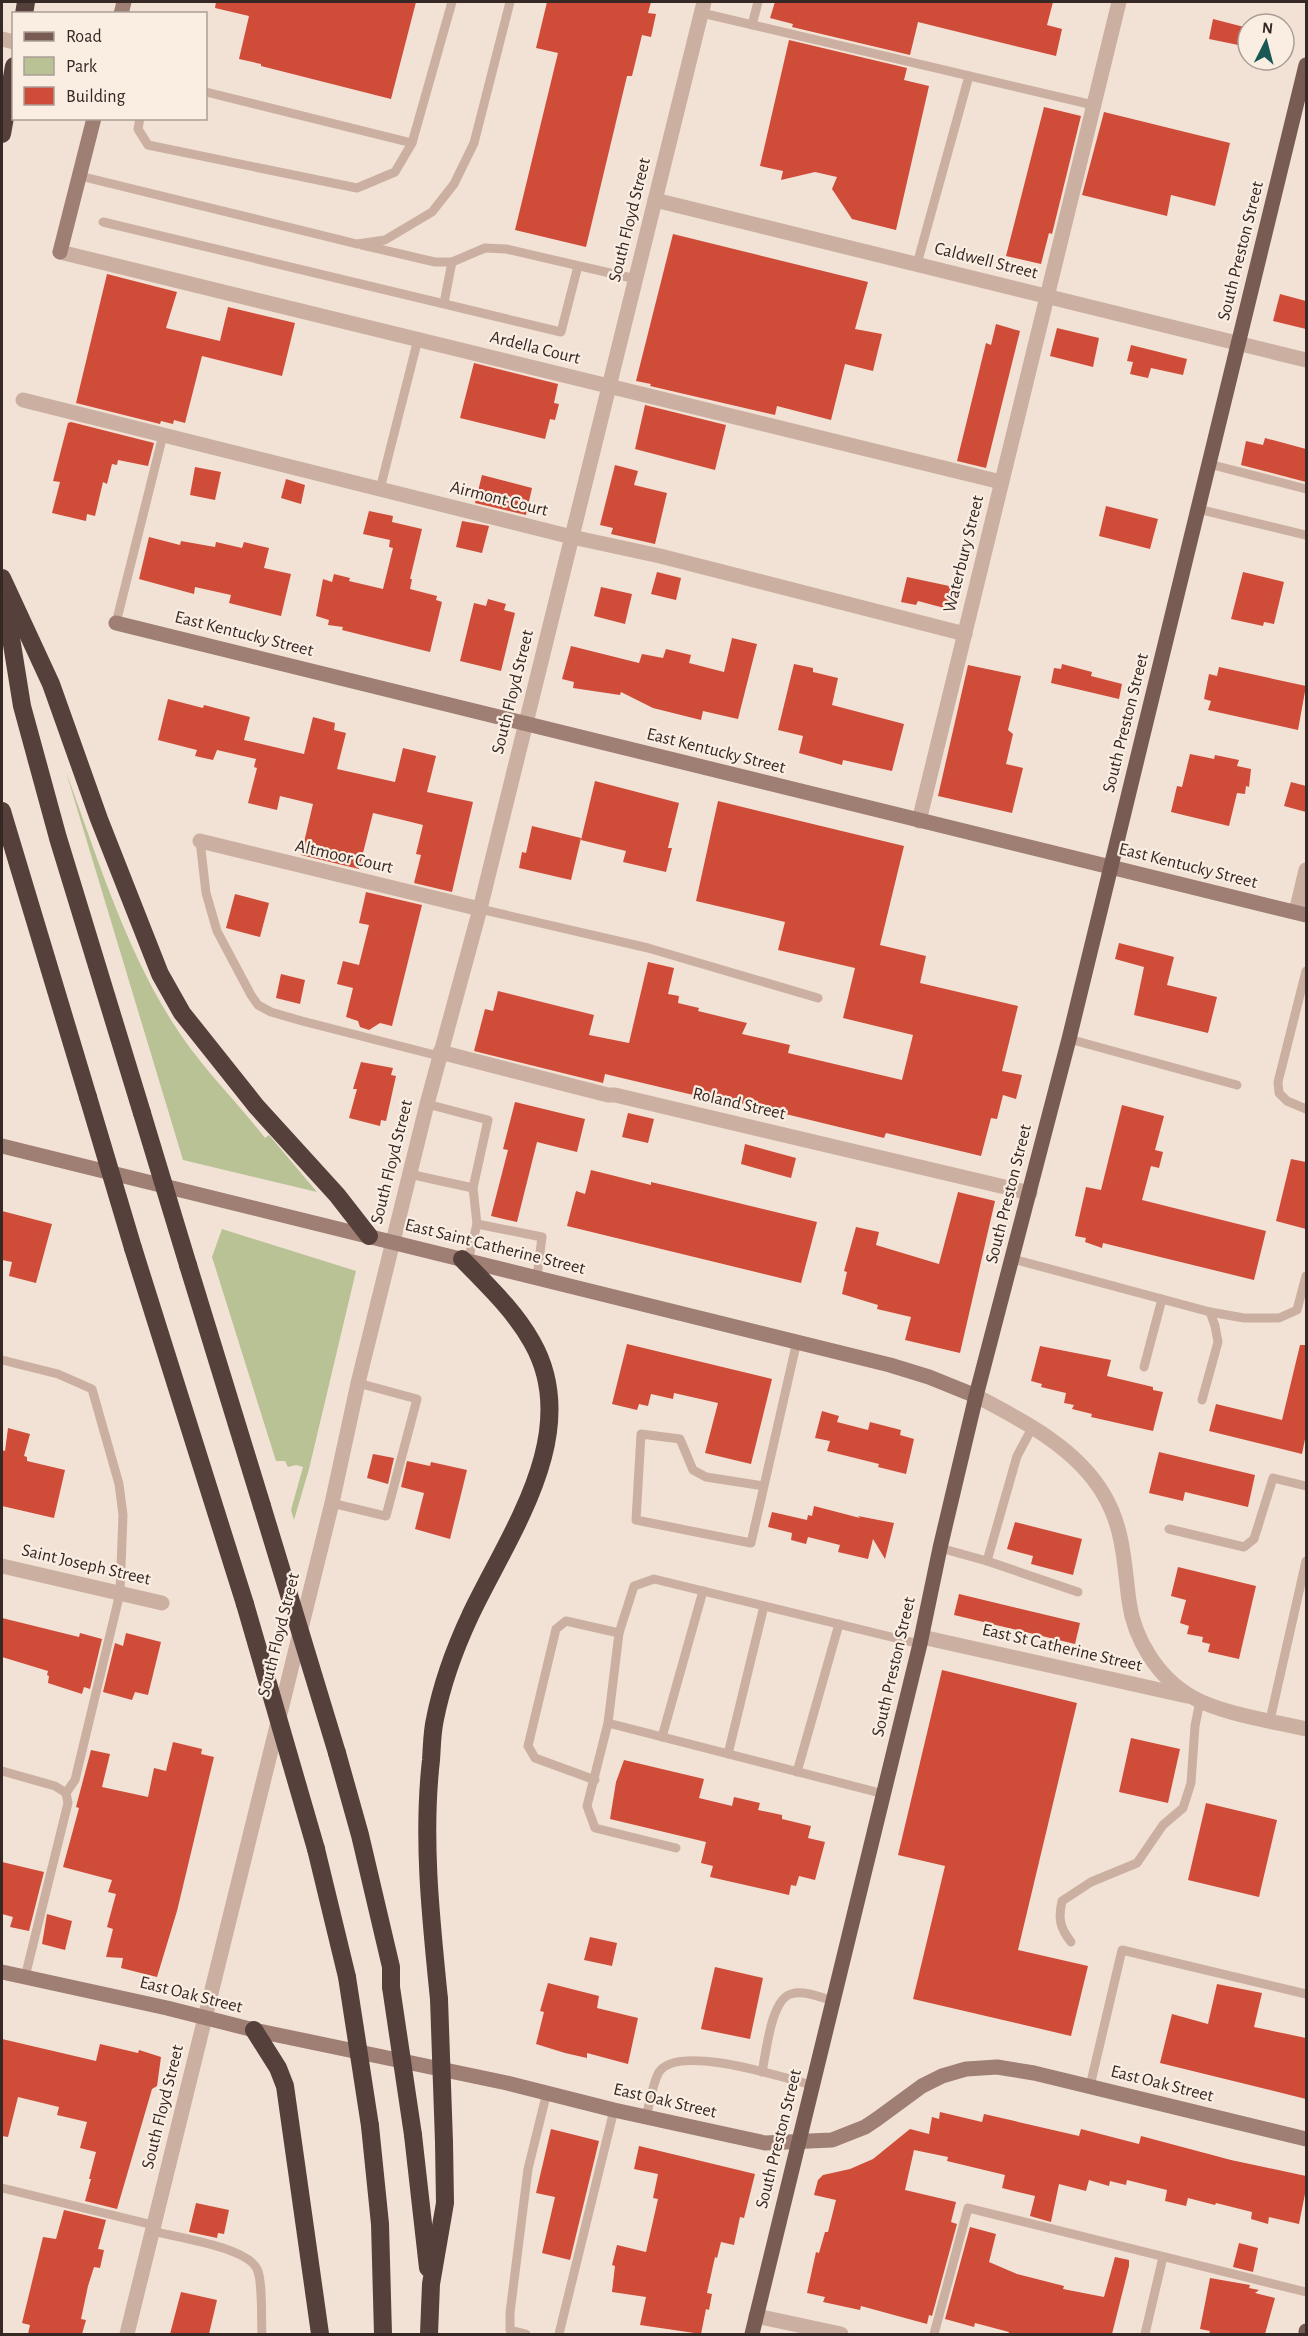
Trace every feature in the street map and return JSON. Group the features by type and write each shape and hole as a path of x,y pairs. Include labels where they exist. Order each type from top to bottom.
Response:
{"highway":[{"path":"3,126 12,77"},
{"path":"2,577 51,684 99,819 160,974 182,1012 256,1106 337,1196 369,1236"},
{"path":"2,577 22,706 58,838 360,1835 391,1967 391,1987 413,2135 430,2284 429,2334"},
{"path":"2,810 133,1248 245,1604 316,1849 347,1977 370,2126 380,2224 383,2334"},
{"path":"430,2284 445,2203 439,1999 428,1855 427,1793 435,1720 453,1657 469,1617 524,1510 544,1456 550,1407 542,1364 532,1342 502,1300 465,1260"},
{"path":"254,2030 278,2068 285,2086 320,2334"}],"main road":[{"name":"South Preston Street","path":"752,2334 921,1641 940,1548 976,1396 1069,1040 1306,65"},
{"path":"60,252 94,120"},
{"name":"East Kentucky Street","path":"116,622 1301,914"},
{"name":"East Saint Catherine Street","path":"2,1146 797,1341 901,1368 976,1396"},
{"name":"East Oak Street","path":"2,1972 167,2008 204,2019 547,2092 614,2110 765,2144 832,2140 865,2127 922,2086 942,2076 966,2069 997,2067 1090,2086 1306,2139"}],"street":[{"name":"Waterbury Street","path":"920,821 1119,2"},
{"name":"South Floyd Street","path":"127,2334 332,1503 358,1383 409,1174 480,909 703,7"},
{"name":"Caldwell Street","path":"656,200 1306,360"},
{"name":"Ardella Court","path":"60,252 1001,482"},
{"name":"Airmont Court","path":"24,400 572,537 660,556 965,634"},
{"name":"Altmoor Court","path":"200,841 480,909"},
{"path":"1301,914 1306,870"},
{"name":"Roland Street","path":"440,1054 1030,1193"},
{"name":"East St Catherine Street","path":"976,1396 1032,1428 1074,1458 1105,1496 1117,1522 1123,1543 1130,1608 1138,1635 1158,1667 1196,1699"},
{"name":"Saint Joseph Street","path":"2,1566 162,1603"},
{"name":"East St Catherine Street","path":"921,1641 1196,1699 1306,1729"},
{"path":"756,2316 841,2334"}],"lane":[{"path":"140,120 138,129 148,145 357,188 395,172 412,143 452,2"},
{"path":"357,244 385,240 432,212 454,184 474,143 510,2"},
{"path":"752,25 758,2"},
{"path":"703,7 752,25 1093,105"},
{"path":"917,264 969,75"},
{"path":"207,92 412,143"},
{"path":"80,176 435,262 452,262 485,248 506,249 636,279"},
{"path":"103,222 561,332 578,266"},
{"path":"444,303 452,262"},
{"path":"380,489 418,339"},
{"path":"116,622 163,435"},
{"path":"1209,464 1306,489"},
{"path":"1198,509 1306,535"},
{"path":"200,841 206,893 217,931 258,1005 292,1018 440,1054"},
{"path":"480,909 648,948 818,998"},
{"path":"1306,971 1278,1082 1279,1093 1287,1101 1306,1109"},
{"path":"1069,1040 1237,1085"},
{"path":"427,1104 488,1120 473,1188 477,1224 465,1260"},
{"path":"409,1174 473,1188"},
{"path":"477,1224 542,1237 537,1277"},
{"path":"1013,1259 1210,1312 1244,1317 1279,1318 1297,1311 1306,1276"},
{"path":"1144,1367 1162,1299"},
{"path":"1202,1400 1218,1342 1210,1312"},
{"path":"764,1486 706,1477 693,1470 680,1439 641,1434 636,1520 751,1543 764,1486 797,1341"},
{"path":"2,1360 58,1374 92,1389 119,1484 123,1515 120,1593 75,1780 66,1793 68,1803 25,1977"},
{"path":"332,1503 386,1516 417,1399 358,1383"},
{"path":"987,1561 1017,1456 1032,1428"},
{"path":"1169,1528 1244,1547 1254,1539 1272,1478 1306,1486"},
{"path":"940,1548 987,1561 1078,1592"},
{"path":"1270,1720 1306,1561"},
{"path":"676,1848 595,1828 587,1806 608,1723 619,1633 634,1586 654,1579 839,1624 921,1641"},
{"path":"662,1737 703,1591"},
{"path":"728,1755 764,1606"},
{"path":"595,1780 535,1758 528,1746 556,1629 566,1621 619,1633"},
{"path":"797,1772 839,1624"},
{"path":"1071,1942 1063,1931 1059,1917 1062,1901 1090,1882 1137,1863 1163,1825 1183,1808 1191,1783 1196,1699"},
{"path":"608,1723 884,1794"},
{"path":"2,1771 55,1786 66,1793"},
{"path":"1090,2086 1122,1950 1306,1994"},
{"path":"762,2072 776,2007 784,1998 790,1994 804,1993 833,2001"},
{"path":"646,2117 659,2073 668,2065 683,2061 734,2065 812,2085"},
{"path":"526,2334 510,2330 510,2313 528,2169 547,2092"},
{"path":"559,2334 614,2110"},
{"path":"2,2188 153,2228 221,2248 246,2258 257,2268 262,2334"},
{"path":"934,2334 968,2208 1306,2292"},
{"path":"1145,2334 1163,2257"}],"green space":[{"path":"66,772 125,930 154,991 171,1020 204,1066 265,1138 269,1135 317,1192 183,1160"},
{"path":"222,1229 356,1271 309,1469 294,1520 291,1510 303,1467 296,1465 288,1467 285,1461 276,1461 212,1257"}],"building":[{"path":"216,2 416,2 391,99 239,59 249,16 215,8"},
{"path":"547,2 651,2 648,13 656,14 651,37 642,35 632,76 627,76 586,247 515,230 558,53 536,48"},
{"path":"775,2 1053,2 1047,25 1062,29 1056,56 918,22 910,55 792,27 793,24 770,18"},
{"path":"1213,19 1236,25 1236,45 1209,39"},
{"path":"789,40 907,68 904,80 929,86 896,230 852,219 832,189 837,177 815,172 781,180 783,171 760,166"},
{"path":"1044,107 1081,116 1052,234 1049,233 1041,264 1006,256"},
{"path":"1104,112 1230,143 1215,206 1171,195 1167,216 1082,195"},
{"path":"673,234 868,282 855,329 882,334 873,371 845,364 831,420 777,406 775,415 636,381"},
{"path":"107,274 177,292 166,328 220,341 228,307 295,323 282,376 202,356 185,423 174,420 173,424 161,421 160,424 76,403"},
{"path":"1280,294 1306,301 1306,329 1273,321"},
{"path":"996,324 1020,331 986,468 957,461 986,343 991,345"},
{"path":"1057,328 1099,338 1093,367 1050,356"},
{"path":"1131,345 1187,359 1183,375 1151,368 1148,378 1130,374 1133,362 1127,361"},
{"path":"474,363 558,384 554,403 559,404 555,420 550,419 545,439 460,418"},
{"path":"645,405 726,425 715,470 635,449"},
{"path":"68,423 154,443 148,466 118,460 117,465 112,464 107,484 103,482 95,516 87,514 86,521 52,513 60,482 53,481"},
{"path":"1265,438 1306,449 1306,482 1241,465 1246,441 1263,445"},
{"path":"615,465 638,471 634,485 667,493 655,544 611,534 613,528 600,525"},
{"path":"195,467 221,472 215,500 190,495"},
{"path":"482,475 532,488 526,515 475,503"},
{"path":"286,479 305,485 301,504 281,498"},
{"path":"1106,506 1158,519 1150,549 1099,536"},
{"path":"369,511 393,516 392,522 422,529 410,579 412,579 410,589 437,596 436,600 442,602 430,652 342,630 343,627 328,625 329,620 316,616 323,579 332,582 334,574 350,578 349,581 383,589 393,548 389,547 390,540 363,534"},
{"path":"462,521 489,526 482,553 456,547"},
{"path":"149,537 180,545 181,541 215,547 216,542 242,548 244,542 269,548 264,568 291,574 281,616 229,603 231,595 195,587 194,594 139,579"},
{"path":"657,572 681,578 676,600 651,594"},
{"path":"1243,572 1284,582 1274,624 1264,622 1263,626 1231,619"},
{"path":"907,577 954,587 948,609 918,601 916,605 901,602"},
{"path":"601,587 632,594 625,624 594,616"},
{"path":"488,599 506,604 504,610 515,613 501,671 460,661 474,603 486,606"},
{"path":"732,638 757,644 738,719 703,711 701,720 653,708 621,692 620,695 573,688 574,682 562,679 571,646 639,663 642,654 663,658 666,649 691,655 689,663 724,672"},
{"path":"794,664 813,668 813,672 838,678 832,705 904,724 892,771 843,760 842,765 799,753 803,736 778,730"},
{"path":"1062,664 1092,672 1091,676 1122,684 1119,699 1051,683 1054,668 1061,669"},
{"path":"968,665 1021,676 1008,730 1013,734 1006,764 1023,768 1012,813 938,796"},
{"path":"1219,667 1306,686 1298,730 1208,710 1211,701 1204,699 1209,674 1217,676"},
{"path":"168,699 203,708 204,705 250,717 244,740 304,754 313,717 335,723 334,730 346,733 337,769 395,782 403,748 436,756 427,792 473,802 452,892 414,883 421,855 416,854 423,825 399,819 373,813 359,869 301,855 313,804 280,796 277,810 248,803 257,768 254,767 256,759 217,750 213,760 195,756 197,750 158,740"},
{"path":"1190,754 1214,759 1215,755 1239,760 1237,766 1251,769 1249,787 1246,786 1245,794 1237,793 1229,826 1171,812 1177,786 1182,787"},
{"path":"595,781 679,803 668,848 672,848 666,872 623,862 626,851 581,840"},
{"path":"1291,782 1306,786 1306,812 1284,806"},
{"path":"718,801 904,846 880,945 926,956 920,983 1018,1006 1002,1071 1022,1075 1016,1099 1003,1095 997,1119 991,1118 981,1156 886,1133 884,1138 728,1100 727,1103 605,1074 603,1083 474,1051 485,1009 493,1011 498,991 594,1015 589,1035 629,1043 648,962 674,968 668,994 679,996 678,1003 699,1008 698,1011 747,1023 742,1034 790,1045 788,1053 902,1080 913,1035 843,1018 855,968 778,950 785,922 696,901"},
{"path":"532,826 581,838 571,880 519,868 522,852 526,853"},
{"path":"366,892 422,905 392,1026 380,1023 369,1030 360,1027 358,1021 346,1017 353,988 337,984 343,961 359,965 369,925 359,923"},
{"path":"235,894 269,903 260,937 226,928"},
{"path":"1119,943 1174,957 1167,985 1217,997 1208,1033 1134,1015 1144,967 1115,959"},
{"path":"281,974 305,980 300,1004 276,998"},
{"path":"361,1062 393,1068 391,1075 396,1076 386,1121 381,1120 380,1126 349,1118 357,1089 353,1089"},
{"path":"515,1102 585,1119 577,1152 537,1142 517,1222 491,1216 508,1150 503,1149"},
{"path":"1122,1105 1164,1116 1155,1150 1163,1152 1159,1168 1151,1166 1142,1200 1266,1231 1254,1280 1103,1243 1102,1248 1085,1242 1086,1238 1075,1236 1086,1187 1101,1190"},
{"path":"628,1113 654,1119 648,1143 622,1137"},
{"path":"745,1144 796,1158 791,1178 741,1164"},
{"path":"1291,1159 1306,1162 1306,1229 1276,1221"},
{"path":"591,1170 817,1222 801,1283 567,1226 576,1191 585,1194"},
{"path":"958,1192 995,1201 960,1353 905,1340 911,1317 877,1309 878,1305 842,1294 847,1272 844,1271 856,1227 879,1232 876,1245 939,1264"},
{"path":"2,1211 52,1224 36,1283 9,1276 12,1262 2,1260"},
{"path":"627,1344 772,1379 751,1464 705,1453 718,1403 674,1393 673,1399 651,1394 648,1406 639,1404 637,1410 612,1404"},
{"path":"1300,1345 1306,1345 1306,1434 1302,1454 1209,1431 1216,1404 1282,1420"},
{"path":"1040,1346 1111,1360 1107,1376 1153,1387 1153,1390 1163,1392 1153,1431 1091,1417 1092,1414 1072,1409 1074,1405 1064,1403 1066,1393 1041,1387 1042,1384 1031,1381"},
{"path":"822,1411 839,1416 837,1422 868,1430 870,1422 901,1430 900,1435 914,1439 906,1474 878,1467 879,1464 827,1451 830,1441 815,1438"},
{"path":"8,1428 30,1434 24,1456 27,1457 27,1461 65,1470 54,1518 2,1506 2,1450 5,1451"},
{"path":"1159,1452 1255,1475 1248,1507 1185,1492 1183,1501 1149,1493"},
{"path":"373,1454 394,1458 388,1484 367,1478"},
{"path":"407,1461 430,1466 431,1462 467,1470 450,1539 415,1529 424,1493 401,1487"},
{"path":"814,1506 860,1518 858,1516 894,1523 885,1559 873,1539 868,1559 838,1552 840,1545 808,1537 806,1544 791,1540 792,1533 768,1527 772,1512 807,1520 808,1515 812,1516"},
{"path":"1015,1522 1082,1539 1073,1575 1031,1564 1033,1556 1007,1549"},
{"path":"1178,1567 1256,1586 1239,1659 1208,1652 1210,1644 1202,1642 1203,1637 1187,1634 1189,1626 1180,1623 1186,1600 1171,1596"},
{"path":"959,1594 1080,1623 1075,1644 954,1615"},
{"path":"2,1618 79,1637 80,1633 102,1639 90,1689 84,1687 82,1694 48,1683 48,1671 2,1657"},
{"path":"126,1633 161,1642 148,1695 135,1692 132,1700 103,1692 115,1643 123,1646"},
{"path":"942,1670 1077,1703 1018,1950 1088,1966 1071,2036 913,1999 945,1866 898,1855"},
{"path":"1131,1738 1180,1749 1168,1803 1119,1792"},
{"path":"173,1742 202,1749 201,1754 214,1757 177,1911 157,1977 121,1968 123,1958 106,1957 113,1929 107,1927 116,1894 108,1892 112,1880 63,1867 79,1808 76,1807 91,1750 110,1754 102,1787 148,1797 154,1768 166,1771"},
{"path":"624,1760 704,1779 699,1798 732,1806 734,1797 760,1803 758,1810 782,1815 782,1819 811,1826 808,1838 825,1842 815,1880 799,1876 796,1886 791,1885 789,1895 710,1877 713,1866 701,1863 706,1842 610,1819 616,1782"},
{"path":"1206,1803 1277,1820 1259,1897 1188,1880"},
{"path":"2,1862 44,1872 29,1931 10,1927 13,1917 2,1914"},
{"path":"47,1914 72,1921 65,1950 42,1944"},
{"path":"590,1937 617,1943 612,1966 584,1960"},
{"path":"715,1967 763,1978 750,2039 701,2029"},
{"path":"548,1983 599,1996 597,2008 638,2018 628,2064 587,2053 587,2058 536,2044 544,2012 540,2011"},
{"path":"1217,1984 1262,1993 1254,2027 1306,2038 1306,2099 1160,2063 1172,2014 1208,2024"},
{"path":"2,2039 96,2061 100,2044 138,2053 139,2050 161,2057 157,2086 152,2089 117,2209 85,2201 96,2152 80,2148 87,2122 57,2115 59,2107 18,2097 8,2137 2,2136"},
{"path":"940,2112 982,2122 984,2114 1079,2136 1081,2129 1139,2144 1141,2136 1231,2160 1306,2176 1306,2189 1299,2224 1269,2217 1268,2224 1251,2219 1252,2212 1188,2198 1186,2206 1165,2201 1167,2190 1127,2180 1126,2185 1110,2181 1109,2186 1089,2180 1086,2191 1059,2184 1051,2222 1030,2216 1035,2196 1002,2188 1005,2175 947,2161 948,2157 914,2150 905,2190 956,2202 951,2222 957,2224 932,2316 929,2315 927,2324 861,2306 860,2310 823,2302 825,2297 807,2293 816,2252 819,2253 825,2232 828,2232 836,2200 814,2195 818,2180 823,2175 850,2169 873,2159 910,2129 929,2134 932,2117 939,2119"},
{"path":"551,2129 599,2141 570,2260 542,2253 555,2197 536,2193"},
{"path":"639,2146 755,2174 744,2218 740,2217 734,2245 721,2242 717,2258 715,2257 707,2293 712,2294 709,2310 706,2309 701,2334 640,2325 646,2297 612,2292 615,2266 612,2265 617,2245 646,2252 658,2199 653,2198 658,2174 634,2169"},
{"path":"196,2203 229,2210 224,2234 218,2233 217,2238 189,2232"},
{"path":"64,2210 106,2220 98,2249 104,2250 100,2268 94,2267 88,2286 81,2319 86,2320 82,2334 28,2334 30,2325 22,2323 43,2237 56,2239"},
{"path":"970,2227 996,2234 989,2262 1017,2274 1064,2286 1063,2289 1104,2297 1115,2257 1129,2260 1112,2334 1008,2334 1009,2332 975,2323 974,2327 945,2319"},
{"path":"1239,2243 1258,2248 1253,2272 1233,2267"},
{"path":"1210,2278 1250,2285 1249,2288 1259,2290 1255,2293 1275,2298 1265,2334 1209,2334 1210,2331 1200,2329"},
{"path":"181,2292 217,2300 209,2334 170,2334"}]}
